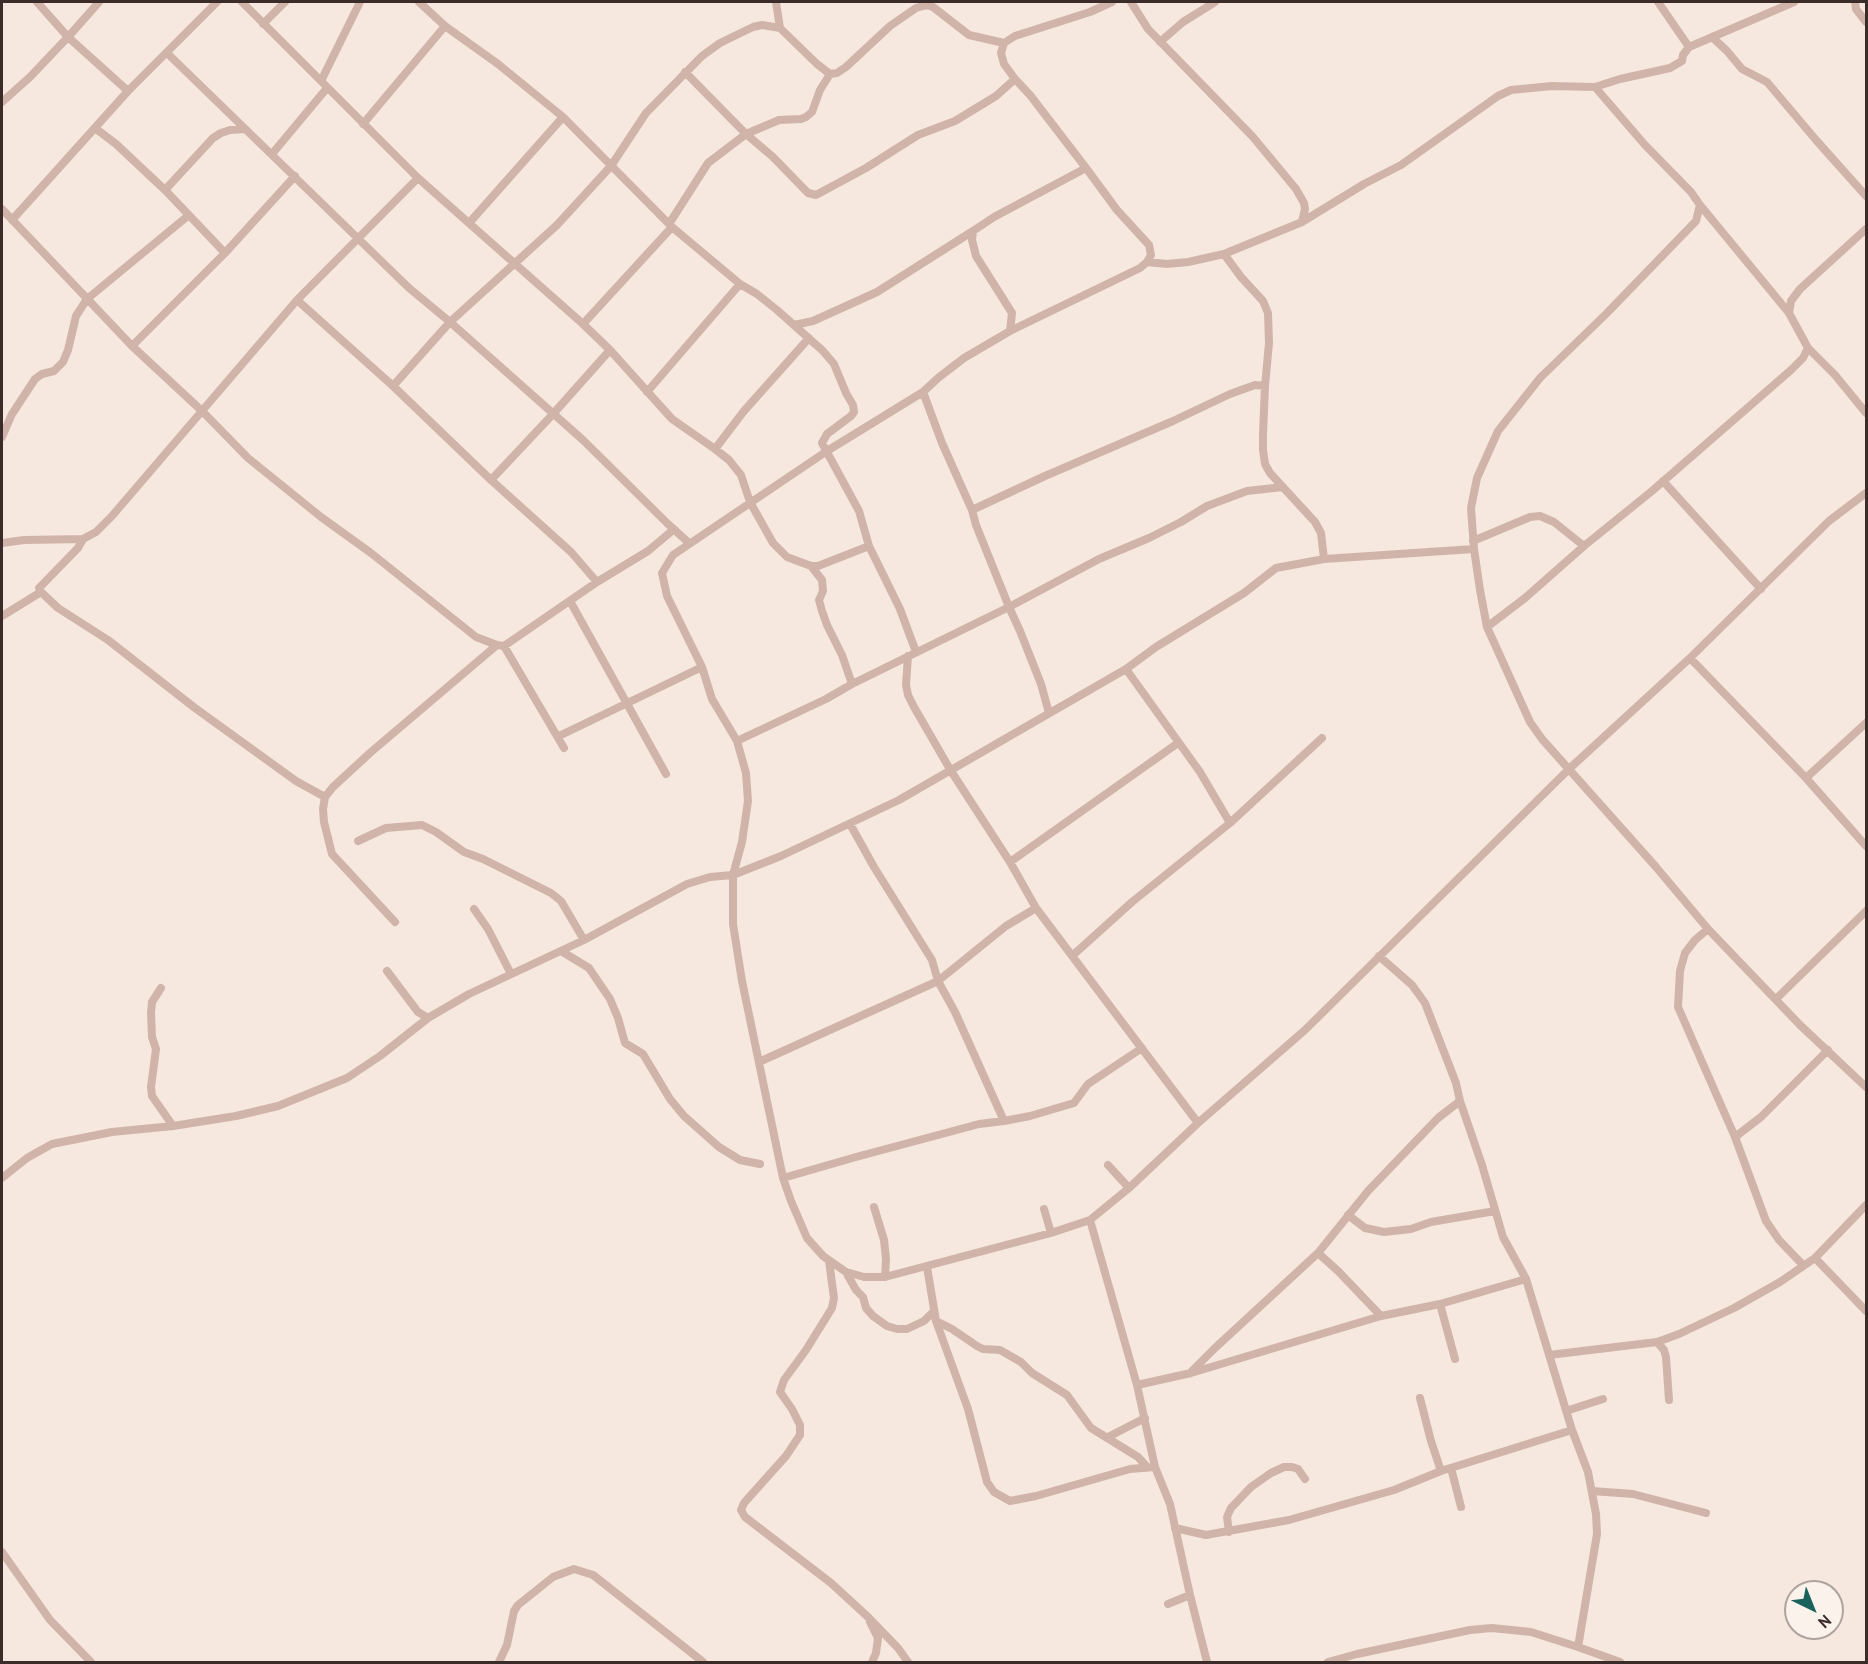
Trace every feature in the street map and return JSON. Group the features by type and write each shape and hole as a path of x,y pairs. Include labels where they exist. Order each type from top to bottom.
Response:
{"street":[{"path":"37,2 69,37 128,91"},
{"path":"2,102 69,37 99,2"},
{"path":"12,220 128,91 217,2"},
{"path":"242,2 418,178 470,222 610,350 672,419 716,449 741,475 750,502 773,543 787,557 811,566 822,580 823,591 819,600 822,611 852,684"},
{"path":"263,24 285,2"},
{"path":"272,154 324,85 360,2"},
{"path":"418,2 445,26 498,64 562,117 671,225 740,284 757,294 809,338 834,364 854,412 827,434 822,443 859,510 869,546 896,602 916,652"},
{"path":"1112,2 1090,12 1015,36 1004,43 1001,53 1004,64 1015,79 1030,95 1117,210 1149,244 1151,255 1147,262 1130,273 1011,331 964,358 923,392 827,450 689,543 673,555 662,573 667,596 702,667 712,699 737,741 746,773 748,801 742,842 733,875 733,924 742,981 783,1178 807,1238 829,1261 846,1272 864,1277 885,1277 1051,1233 1090,1220 1129,1188 1198,1123 1305,1030 1569,769 1690,658 1829,521 1866,493"},
{"path":"1131,2 1148,29 1253,137 1296,189 1304,203 1302,222"},
{"path":"1160,42 1183,22 1215,2"},
{"path":"1658,2 1689,47"},
{"path":"1147,262 1167,264 1188,262 1224,254 1302,222 1364,184 1401,165 1498,96 1511,90 1552,86 1595,87 1670,68 1682,61 1689,47 1794,2"},
{"path":"1855,2 1856,9 1866,22"},
{"path":"778,4 780,28"},
{"path":"583,324 671,225 708,163 746,134 779,120 806,117 812,112 820,90 830,74 846,68 890,26 916,8 927,5 933,7 969,34 1004,43"},
{"path":"393,386 450,322 557,225 612,166 646,112 702,56 720,43 740,32 762,25 780,28 830,74"},
{"path":"363,124 445,26"},
{"path":"1712,37 1742,69 1767,82 1866,196"},
{"path":"167,53 409,288 553,414 689,543"},
{"path":"685,72 808,193 816,195 866,168 918,135 955,121 996,96 1015,79"},
{"path":"1595,87 1645,146 1691,192 1789,313 1808,348 1835,375 1866,413"},
{"path":"470,222 562,117"},
{"path":"95,128 116,144 165,190 225,253"},
{"path":"165,190 213,138 221,133 245,129"},
{"path":"794,326 813,321 877,292 994,217 1086,168"},
{"path":"132,346 225,253 295,176"},
{"path":"2,543 83,538 96,532 297,300 418,178"},
{"path":"1700,205 1696,221 1540,378 1498,431 1477,478 1471,508 1479,590 1487,627 1530,722 1542,739 1708,929 1800,1025 1866,1087"},
{"path":"2,209 132,346 202,411 248,458 476,637 501,645 559,736 564,748"},
{"path":"2,437 12,414 35,379 42,374 54,371 63,362 76,316 87,299 189,215"},
{"path":"1789,313 1791,301 1800,289 1866,229"},
{"path":"972,231 976,256 1012,313 1011,331"},
{"path":"1224,254 1263,301 1268,313 1269,343 1265,386 1264,457 1270,473 1315,522 1321,533 1324,559"},
{"path":"647,392 740,284"},
{"path":"297,300 571,552 597,582"},
{"path":"716,449 744,411 809,338"},
{"path":"1487,627 1525,598 1791,370 1803,358 1808,348"},
{"path":"491,480 610,350"},
{"path":"972,510 1045,476 1173,422 1230,394 1255,385 1265,386"},
{"path":"923,392 1041,684 1049,713"},
{"path":"1663,481 1761,589"},
{"path":"737,741 826,699 1099,559 1149,538 1207,507 1247,491 1283,487"},
{"path":"2,1178 27,1158 52,1144 112,1132 173,1126 236,1116 278,1106 347,1078 380,1056 428,1017 469,994 585,940 687,884 710,876 733,875 782,856 899,800 1126,669 1156,647 1244,593 1276,568 1324,559 1474,545 1530,518 1540,516 1554,522 1584,546"},
{"path":"395,922 332,854 324,822 325,797 371,752 485,657 640,556 673,530"},
{"path":"83,538 78,548 39,588 41,592 58,608 108,640 195,708 296,781 325,797"},
{"path":"811,566 833,561 869,546"},
{"path":"2,616 41,592"},
{"path":"570,601 666,774"},
{"path":"908,656 906,685 908,695 951,771 1010,862 1036,908 1198,1123"},
{"path":"1690,658 1806,778 1866,846"},
{"path":"559,736 702,667"},
{"path":"1126,669 1200,772 1230,823"},
{"path":"1806,778 1866,723"},
{"path":"1072,957 1132,902 1230,823 1322,738"},
{"path":"1010,862 1178,743"},
{"path":"850,824 873,867 932,960 938,981 955,1011 1004,1121"},
{"path":"358,841 386,828 422,825 464,852 494,864 561,900 585,940"},
{"path":"759,1062 938,981 1006,926 1036,908"},
{"path":"474,909 488,929 511,974"},
{"path":"1776,999 1866,911"},
{"path":"1708,929 1685,953 1680,971 1678,1007 1735,1137 1766,1221 1779,1240 1803,1265"},
{"path":"561,951 590,968 610,999 625,1043 643,1054 670,1099 684,1116 719,1147 740,1160 760,1164"},
{"path":"1379,956 1412,985 1425,1003 1456,1083 1503,1237 1526,1279 1572,1430 1585,1464 1592,1491 1597,1533 1578,1647"},
{"path":"387,971 418,1012 428,1017"},
{"path":"161,988 152,1002 150,1013 152,1037 156,1049 151,1087 152,1095 173,1126"},
{"path":"783,1178 979,1124 1030,1116 1074,1103 1088,1084 1142,1048"},
{"path":"1735,1137 1761,1117 1828,1050"},
{"path":"1191,1372 1318,1253 1368,1191 1438,1118 1460,1101"},
{"path":"1108,1165 1129,1188"},
{"path":"1549,1355 1657,1342 1734,1308 1815,1258 1866,1205"},
{"path":"874,1207 884,1240 885,1277"},
{"path":"1044,1209 1051,1233"},
{"path":"1348,1215 1365,1228 1384,1232 1411,1229 1431,1222 1495,1211"},
{"path":"1090,1220 1137,1385 1151,1467 1170,1504 1207,1662"},
{"path":"1318,1253 1382,1316"},
{"path":"1815,1258 1866,1311"},
{"path":"829,1261 834,1298 832,1308 824,1324 784,1380 780,1392 800,1425 800,1435 786,1456 744,1503 741,1510 745,1517 831,1583 887,1636 908,1662"},
{"path":"927,1267 936,1321 968,1409 987,1482 994,1492 1010,1501 1036,1496 1130,1469 1151,1467"},
{"path":"846,1272 856,1290 863,1297 866,1308 888,1326 907,1329 924,1321 934,1311"},
{"path":"1137,1385 1191,1372 1382,1316 1440,1304 1526,1279"},
{"path":"1440,1304 1455,1359"},
{"path":"936,1321 983,1349 1000,1350 1021,1362 1067,1395 1091,1428 1151,1467"},
{"path":"1657,1342 1664,1350 1666,1357 1669,1400"},
{"path":"1420,1398 1440,1471"},
{"path":"1566,1411 1603,1399"},
{"path":"1108,1437 1144,1418"},
{"path":"1175,1528 1206,1535 1289,1520 1394,1490 1440,1471 1572,1430"},
{"path":"1228,1532 1227,1517 1231,1508 1251,1487 1266,1476 1284,1467 1292,1467 1298,1469 1305,1479"},
{"path":"1451,1468 1461,1507"},
{"path":"1592,1491 1633,1494 1706,1513"},
{"path":"2,1552 50,1620 92,1662"},
{"path":"499,1662 507,1645 514,1611 518,1605 553,1577 570,1569 593,1575 703,1662"},
{"path":"1168,1604 1190,1595"},
{"path":"868,1617 878,1638 872,1662"},
{"path":"1328,1662 1470,1630 1492,1628 1531,1632 1620,1662"}]}
